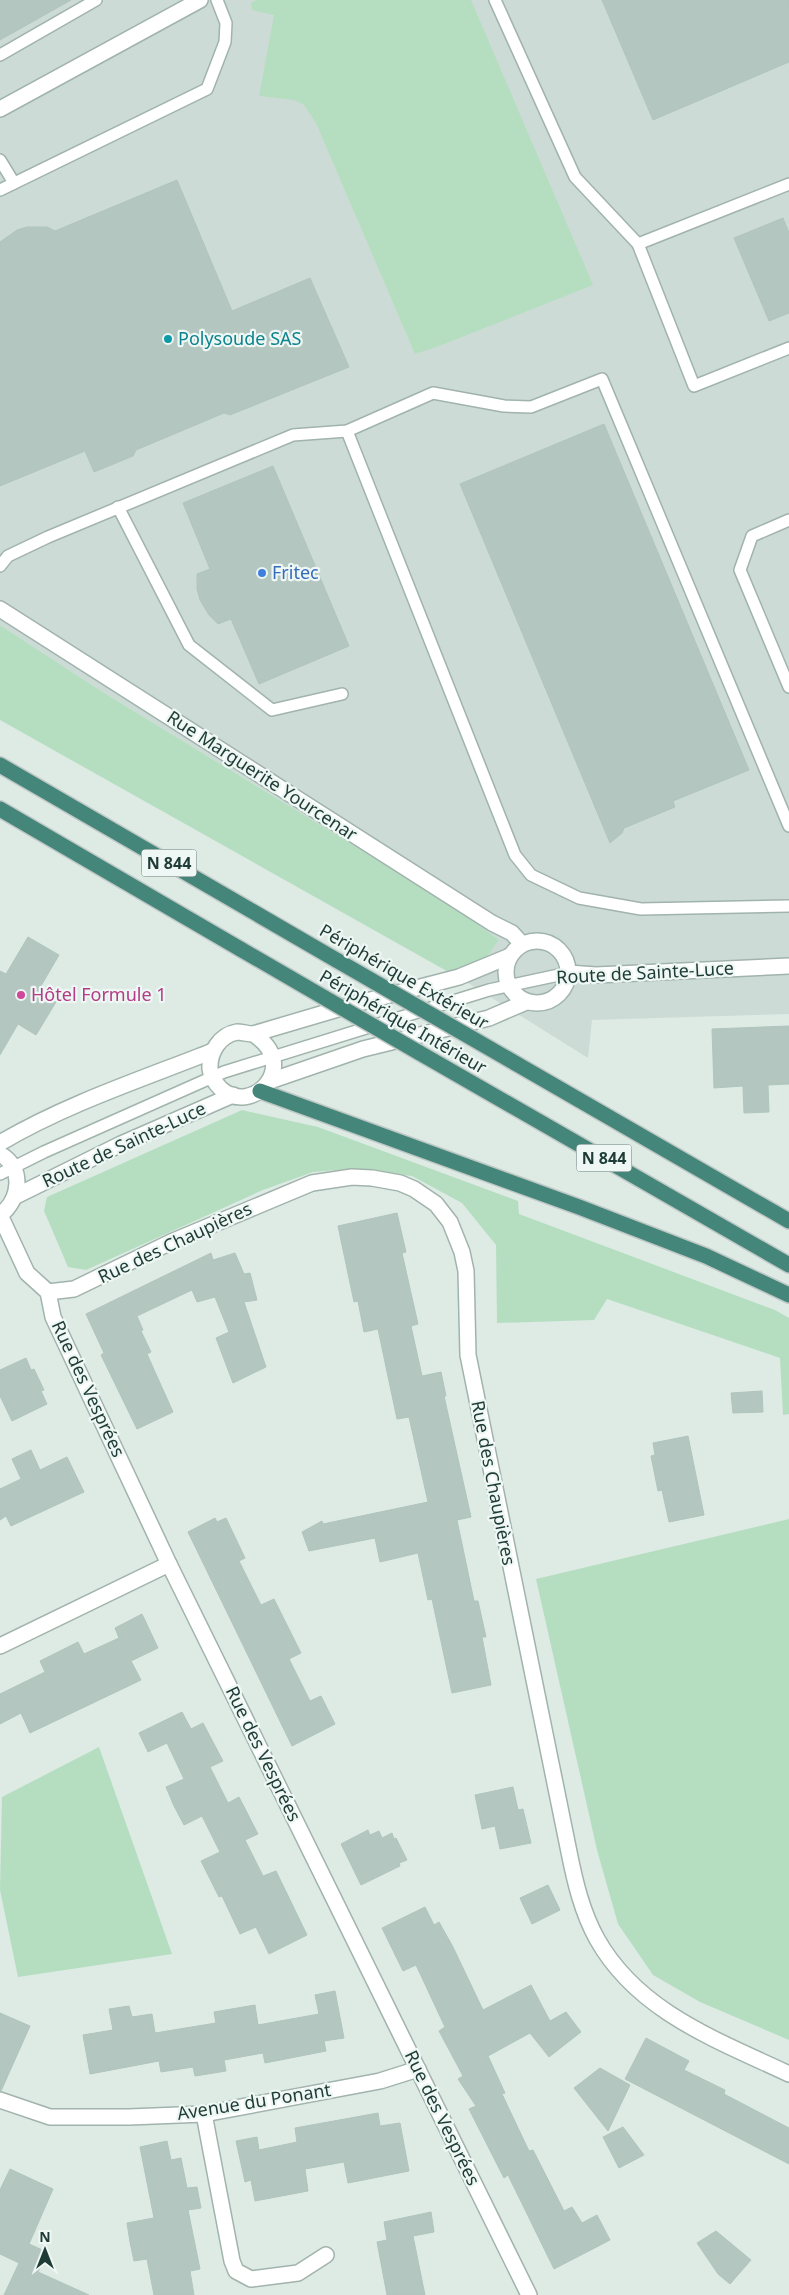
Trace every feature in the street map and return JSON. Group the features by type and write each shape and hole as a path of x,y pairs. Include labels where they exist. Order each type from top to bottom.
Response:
{"highway":[{"name":"Périphérique Extérieur","path":"0,765 789,1221"},
{"name":"Périphérique Intérieur","path":"0,809 789,1265"},
{"path":"265,1086 706,1256 789,1295"}],"street":[{"path":"0,108 200,0"},
{"name":"Rue Marguerite Yourcenar","path":"0,609 492,923 512,933 522,944"},
{"path":"0,1143 32,1125 213,1051 222,1038 237,1032 253,1034 355,1004 459,977 510,956 522,944 535,940 548,942 559,950 566,960 568,973"},
{"path":"510,956 505,969 510,986 514,994 526,1002"},
{"name":"Route de Sainte-Luce","path":"213,1051 210,1062 213,1077 223,1091 233,1096 242,1097 265,1086 362,1049 488,1018 526,1002 538,1003 549,1001 559,995 566,985 568,973 596,975 789,966"},
{"path":"253,1034 265,1042 273,1056 274,1067 265,1086"},
{"name":"Route de Sainte-Luce","path":"16,1196 112,1148 233,1096"},
{"path":"0,1154 7,1171 17,1182 16,1196 12,1204 0,1215 26,1273 48,1292"},
{"name":"Rue des Chaupières","path":"48,1292 74,1289 171,1242 312,1183 352,1177 386,1180 414,1189 436,1204 450,1222 455,1233 466,1271 468,1355 565,1835 576,1883 586,1913 597,1938 612,1961 640,1994 667,2014 693,2029 789,2074"},
{"name":"Rue des Vesprées","path":"48,1292 52,1316 169,1564 529,2295"},
{"path":"0,1646 169,1564"},
{"name":"Avenue du Ponant","path":"0,2101 50,2117 130,2118 204,2114 380,2081 418,2069"},
{"path":"204,2114 232,2261 236,2271 251,2280 298,2273 326,2255"}],"lane":[{"path":"0,55 96,0"},
{"path":"0,190 207,89 225,42 226,23 216,0"},
{"path":"495,0 575,177 638,244 694,386 789,348"},
{"path":"0,160 14,183"},
{"path":"638,244 789,184"},
{"path":"0,566 8,556 118,507 293,435 346,431 433,393 504,406 530,406 602,379 789,826"},
{"path":"346,431 516,855 531,875 579,898 641,909 789,906"},
{"path":"118,507 189,645 272,710 342,694"},
{"path":"789,520 752,536 740,570 789,687"},
{"name":"Route de Sainte-Luce","path":"7,1171 213,1077 273,1056 489,990 568,973"}],"shaded area":[{"path":"0,0 789,0 789,1014 592,1020 588,1058 468,983 499,940 456,908 101,691 0,625"}],"green space":[{"path":"256,0 471,0 593,285 415,354 316,123 304,105 294,100 259,96 274,15 252,10 251,3"},
{"path":"0,625 101,691 456,908 499,940 468,983 0,720"},
{"path":"242,1110 318,1127 518,1201 519,1214 775,1310 789,1318 789,1414 783,1415 780,1358 607,1299 594,1320 497,1323 496,1245 462,1203 412,1176 350,1169 313,1172 263,1190 86,1270 68,1267 44,1211 47,1197"},
{"path":"789,1519 789,2040 700,2002 653,1975 618,1924 597,1850 536,1579"},
{"path":"99,1747 172,1954 18,1977 0,1890 2,1797"}],"building":[{"path":"0,0 71,0 0,40"},
{"path":"602,0 789,0 789,62 653,120"},
{"name":"Polysoude SAS","path":"177,180 232,311 310,278 349,367 230,415 224,413 136,450 133,456 94,472 85,451 0,486 0,242 17,230 27,227 47,227 55,231"},
{"path":"783,218 789,233 789,313 769,321 734,238"},
{"path":"604,424 749,770 673,801 675,807 624,828 622,833 610,843 460,484"},
{"path":"273,466 349,646 259,684 231,619 218,624 209,615 200,600 197,589 197,574 210,569 183,503"},
{"name":"Hôtel Formule 1","path":"28,937 59,955 38,991 56,1002 36,1035 18,1024 0,1055 0,971 6,974"},
{"path":"789,1026 789,1084 768,1085 769,1112 744,1113 743,1086 714,1088 712,1029"},
{"path":"397,1213 406,1252 402,1253 418,1324 411,1326 422,1376 441,1372 446,1396 444,1396 471,1517 457,1520 474,1601 478,1601 486,1637 482,1637 491,1685 452,1693 432,1599 428,1600 418,1553 380,1562 375,1538 309,1551 302,1532 322,1521 323,1524 428,1502 409,1417 397,1419 378,1329 364,1332 358,1301 354,1302 338,1226"},
{"path":"211,1253 213,1260 235,1253 244,1274 250,1273 257,1300 244,1302 266,1367 233,1383 216,1338 229,1332 215,1297 197,1302 192,1290 137,1316 143,1330 141,1331 151,1352 147,1354 173,1412 137,1429 101,1355 104,1353 86,1314"},
{"path":"26,1358 31,1370 34,1369 44,1390 41,1391 47,1404 12,1421 0,1396 0,1370"},
{"path":"762,1391 763,1412 733,1413 731,1393"},
{"path":"688,1436 704,1515 669,1522 662,1490 658,1491 651,1456 655,1455 653,1443"},
{"path":"31,1450 40,1470 67,1457 84,1492 11,1526 6,1516 0,1520 0,1489 21,1479 12,1459"},
{"path":"215,1518 217,1522 226,1518 245,1558 239,1561 261,1605 274,1599 301,1653 289,1659 310,1701 321,1696 335,1724 292,1746 188,1532"},
{"path":"142,1614 158,1648 131,1661 141,1680 30,1733 21,1713 0,1724 0,1694 45,1672 40,1661 78,1642 84,1654 119,1638 115,1628"},
{"path":"182,1712 191,1729 203,1723 223,1761 210,1767 228,1803 239,1797 258,1834 245,1840 263,1876 276,1871 307,1935 269,1954 256,1927 240,1934 222,1896 219,1897 201,1861 220,1852 202,1816 184,1825 174,1806 166,1787 184,1779 167,1743 148,1752 139,1733"},
{"path":"513,1787 518,1810 523,1809 531,1843 500,1849 495,1826 482,1829 475,1795"},
{"path":"368,1830 370,1835 379,1831 382,1838 392,1833 407,1860 399,1863 400,1866 361,1885 341,1844"},
{"path":"548,1885 560,1910 532,1924 520,1898"},
{"path":"425,1907 434,1925 439,1922 483,2010 531,1985 550,2021 566,2012 581,2032 549,2057 530,2033 488,2056 505,2093 502,2094 529,2151 533,2150 564,2211 572,2207 582,2223 597,2215 610,2240 554,2269 508,2175 504,2178 469,2109 476,2106 458,2079 463,2076 439,2031 445,2027 416,1965 403,1971 382,1928"},
{"path":"335,1991 344,2038 324,2041 326,2051 265,2063 263,2053 224,2060 226,2071 195,2076 193,2067 161,2072 159,2061 90,2074 83,2035 113,2030 109,2009 129,2006 132,2017 152,2014 155,2033 216,2023 214,2012 255,2005 258,2025 319,2014 315,1995"},
{"path":"0,2013 30,2026 1,2091 0,2091"},
{"path":"646,2038 689,2061 684,2070 725,2090 724,2094 789,2128 789,2164 625,2079"},
{"path":"600,2068 630,2085 608,2131 574,2088"},
{"path":"378,2113 380,2126 400,2123 409,2171 348,2183 344,2162 305,2169 308,2191 255,2201 251,2180 245,2182 236,2141 257,2137 259,2150 297,2142 295,2128"},
{"path":"623,2127 644,2155 619,2168 603,2137"},
{"path":"167,2141 171,2160 181,2158 187,2188 197,2187 201,2208 188,2210 200,2269 190,2271 194,2295 154,2295 147,2259 134,2261 130,2242 127,2223 154,2218 140,2147"},
{"path":"10,2169 53,2189 29,2244 47,2252 38,2272 89,2295 4,2295 19,2263 0,2254 0,2190"},
{"path":"431,2212 434,2232 413,2236 425,2295 387,2295 377,2242 387,2240 384,2222"},
{"path":"716,2231 751,2260 730,2284 718,2274 697,2243"}],"place":[{"name":"Polysoude SAS","path":"168,339"},
{"name":"Fritec","path":"262,573"},
{"name":"Hôtel Formule 1","path":"21,995"}]}
